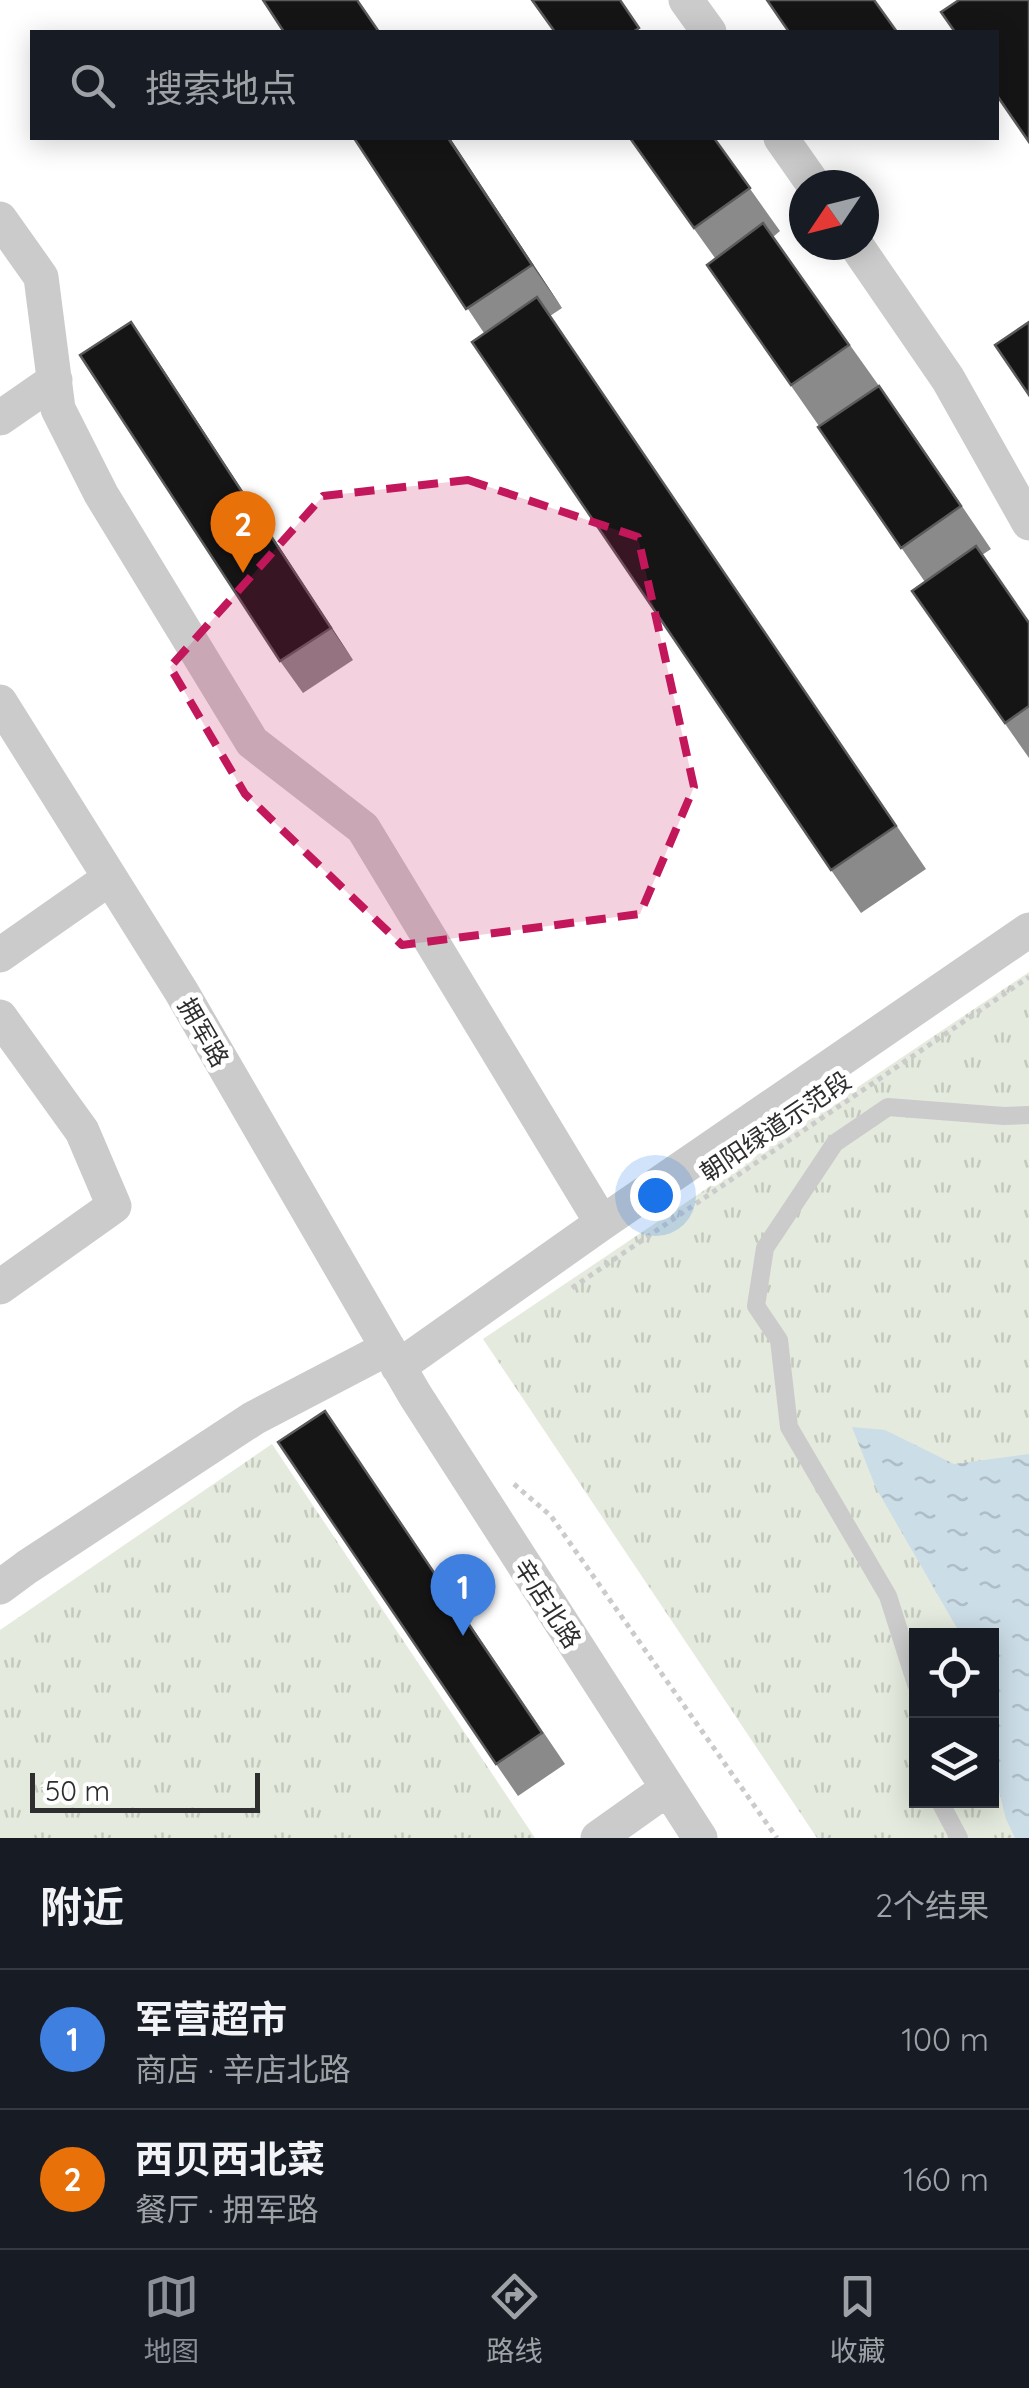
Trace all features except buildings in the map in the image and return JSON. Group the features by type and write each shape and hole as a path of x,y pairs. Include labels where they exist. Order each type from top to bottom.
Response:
{"street":[{"path":"686,0 708,30"},
{"path":"782,140 803,170"},
{"path":"0,219 41,277 58,409 101,494 252,742 363,828 602,1223"},
{"path":"866,260 948,379 1029,523"},
{"path":"0,418 54,380"},
{"name":"拥军路","path":"0,702 180,991 393,1358"},
{"path":"0,955 110,878"},
{"path":"0,1588 254,1418 393,1358 602,1223 1029,930"},
{"path":"0,1018 82,1131 114,1206 0,1287"},
{"name":"辛店北路","path":"393,1358 700,1838"},
{"path":"598,1838 667,1789"}],"lane":[{"path":"909,1662 888,1596 788,1427 778,1340 756,1306 765,1248 835,1143 888,1107 1004,1116 1029,1114"},
{"path":"943,1808 959,1838"}],"path":[{"name":"朝阳绿道示范段","path":"558,1297 1029,977"},
{"path":"509,1480 551,1516 777,1838"}],"highlighted area":[{"path":"468,480 638,537 694,787 640,914 402,945 245,794 170,667 323,496"}],"green space":[{"path":"1029,972 1029,1838 817,1838 483,1339"},
{"path":"272,1444 535,1838 0,1838 0,1630"}],"water":[{"path":"852,1427 885,1430 954,1464 1029,1454 1029,1838 1015,1838 999,1792 999,1628 957,1628 876,1488"}],"place":[{"name":"西贝西北菜","path":"243,573"},
{"name":"军营超市","path":"463,1636"}]}
